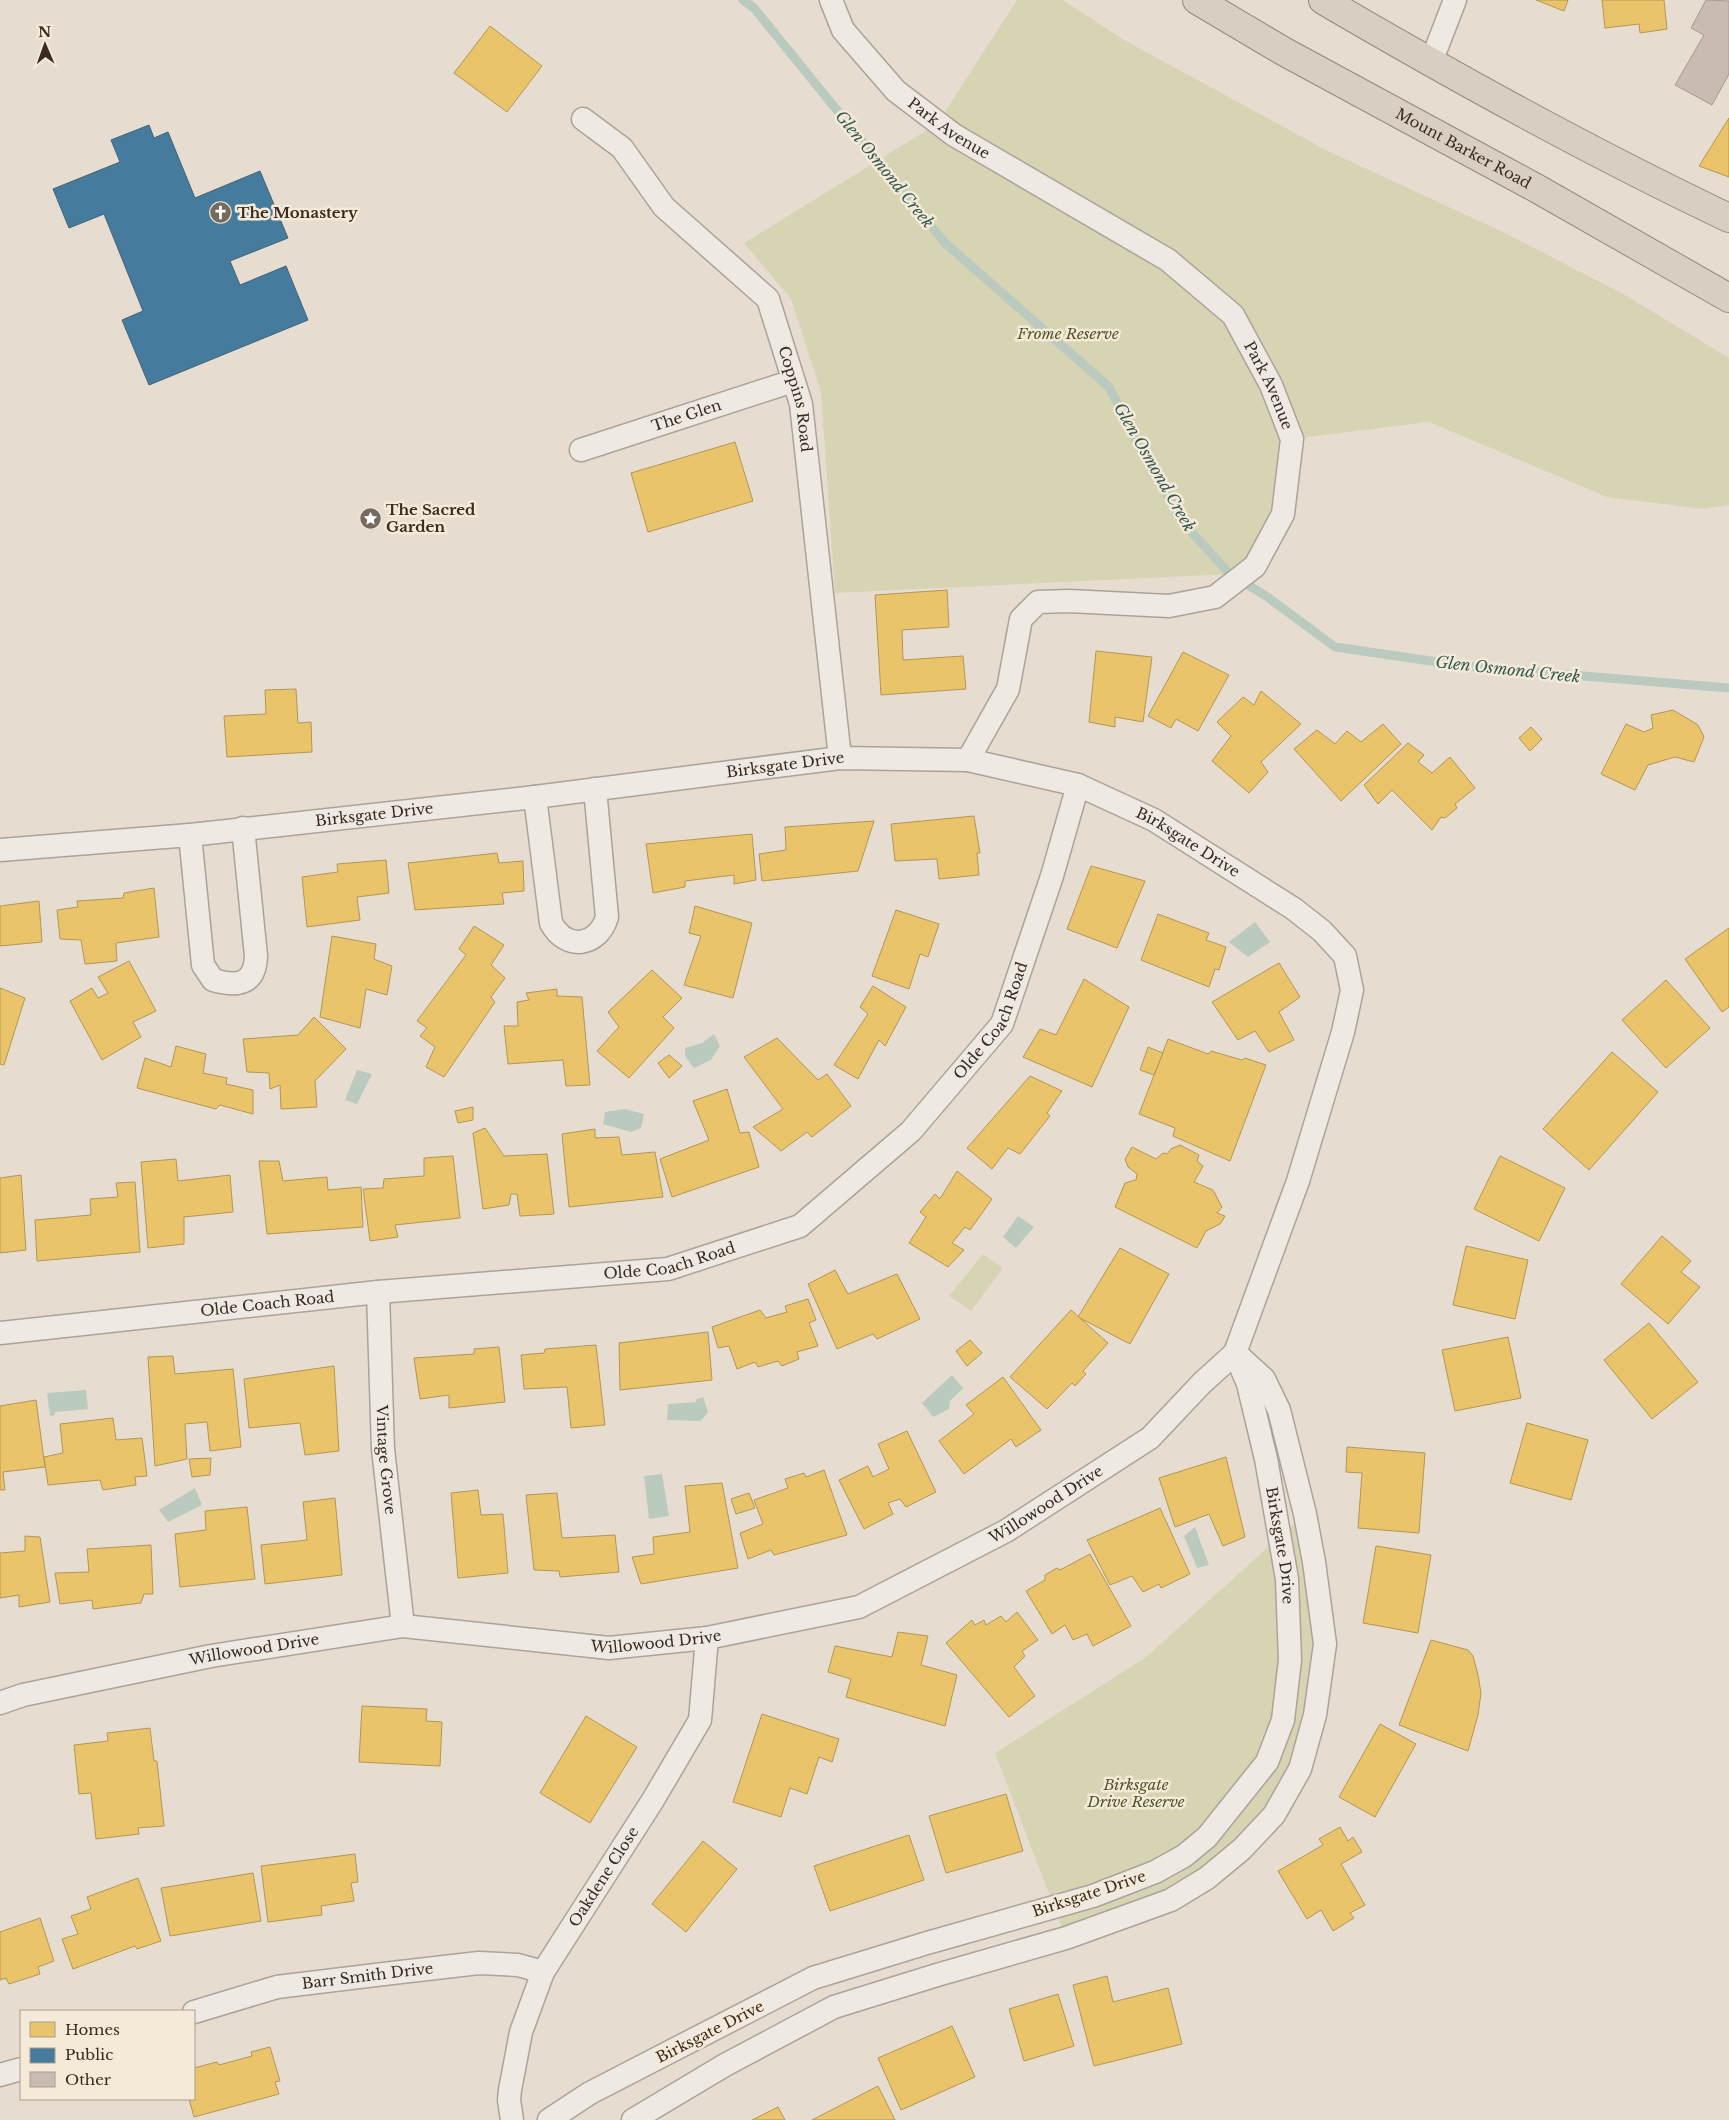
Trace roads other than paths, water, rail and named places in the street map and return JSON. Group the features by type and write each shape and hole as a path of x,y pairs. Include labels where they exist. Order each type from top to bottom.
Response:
{"highway":[{"name":"Mount Barker Road","path":"1197,0 1283,51 1536,188 1729,298"},
{"path":"1323,0 1541,123 1729,218"}],"street":[{"name":"Park Avenue","path":"831,0 843,30 896,91 954,135 1168,260 1233,315 1272,385 1292,439 1283,514 1255,566 1215,597 1169,606 1069,601 1038,602 1021,619 1008,689 968,760"},
{"path":"1431,62 1455,0"},
{"name":"Coppins Road","path":"583,119 622,148 664,207 768,299 801,404 840,758"},
{"name":"The Glen","path":"581,450 793,381"},
{"name":"Birksgate Drive","path":"0,850 190,835 535,797 840,758 968,760 1078,785 1154,820 1286,904 1322,930 1345,956 1352,990 1343,1032 1298,1181 1235,1353 1248,1384 1266,1459 1287,1579 1290,1660 1283,1720 1268,1762 1207,1837 1184,1856 1155,1872 1093,1896 927,1943 813,1978 590,2093 549,2120"},
{"name":"Olde Coach Road","path":"0,1333 378,1292 668,1269 800,1226 911,1131 1002,1024 1052,876 1078,785"},
{"path":"535,797 551,923 555,932 562,938 581,942 598,934 604,926 607,917 595,789"},
{"path":"190,835 203,966 213,980 228,984 245,981 256,969 244,828"},
{"name":"Vintage Grove","path":"378,1292 383,1449 403,1626"},
{"name":"Birksgate Drive","path":"634,2120 726,2065 834,2007 1066,1938 1171,1900 1207,1878 1235,1855 1274,1814 1300,1769 1315,1715 1325,1644 1313,1552 1279,1410 1264,1379 1235,1353"},
{"name":"Willowood Drive","path":"0,1703 23,1695 211,1656 403,1626 609,1648 707,1638 859,1607 1006,1530 1150,1438 1202,1383 1235,1353"},
{"name":"Oakdene Close","path":"512,2120 510,2090 521,2032 543,1972 654,1800 700,1720 707,1638"},
{"name":"Barr Smith Drive","path":"195,2012 277,1988 479,1963 518,1965 543,1972"},
{"path":"0,2075 20,2069"}],"waterway":[{"name":"Glen Osmond Creek","path":"743,0 754,8 944,242 1109,387 1141,450 1185,525 1230,574 1266,596 1335,647 1465,666 1729,688"}],"place":[{"name":"The Monastery","path":"221,213"},
{"name":"The Sacred Garden","path":"370,519"}],"park label":[{"name":"Frome Reserve","path":"1068,334"},
{"name":"Birksgate Drive Reserve","path":"1136,1794"}]}
